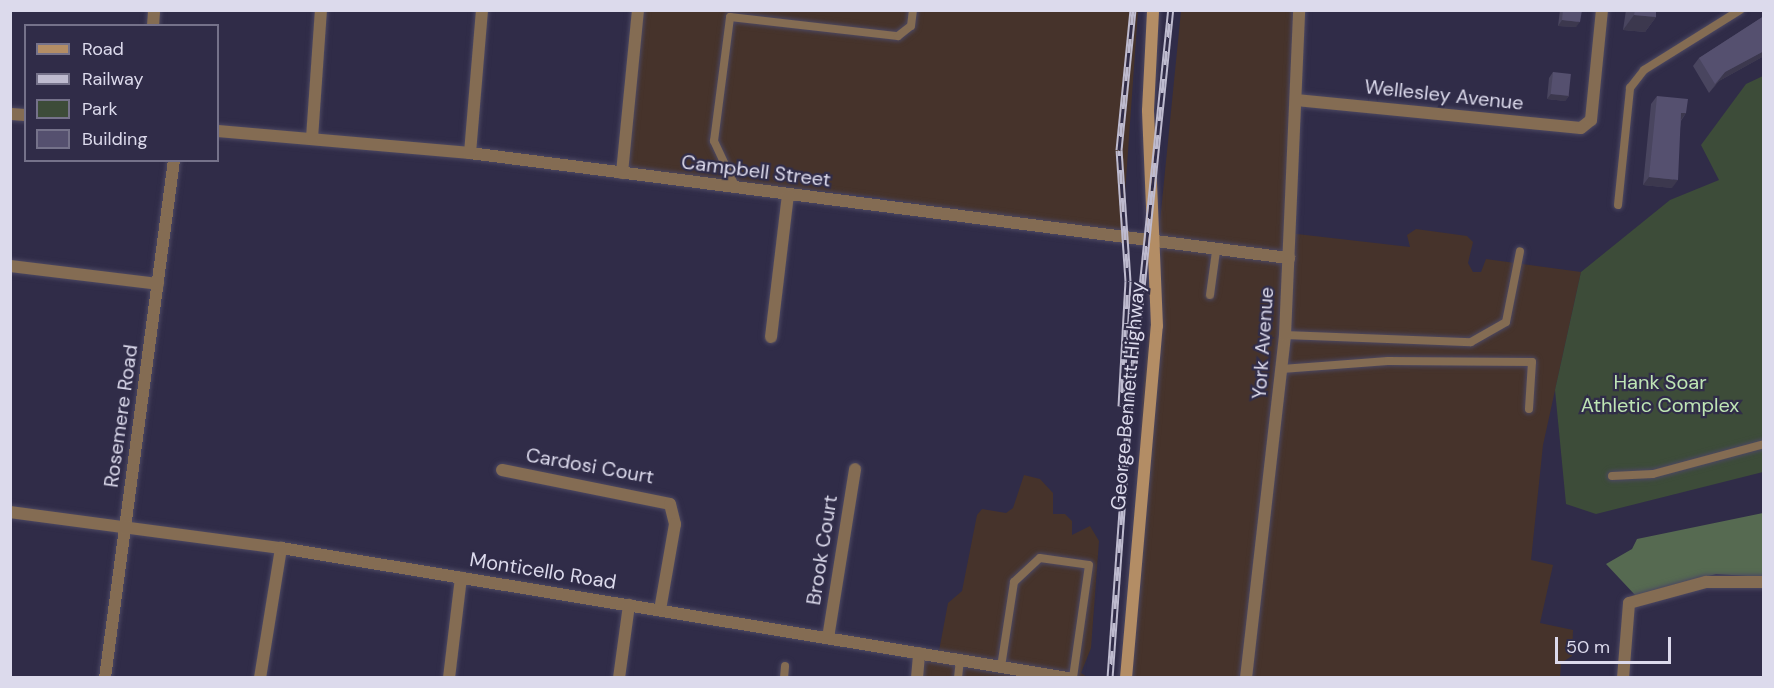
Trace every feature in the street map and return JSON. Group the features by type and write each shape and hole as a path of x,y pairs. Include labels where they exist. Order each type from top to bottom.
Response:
{"main road":[{"name":"George Bennett Highway","path":"1126,678 1155,346 1156,243 1148,110 1154,10"}],"street":[{"path":"312,138 321,10"},
{"path":"470,153 482,10"},
{"path":"622,174 638,10"},
{"name":"York Avenue","path":"1246,678 1285,335 1299,10"},
{"name":"Wellesley Avenue","path":"1296,100 1573,128 1587,125 1602,10"},
{"name":"Campbell Street","path":"219,131 470,153 1216,251 1289,258"},
{"name":"Rosemere Road","path":"105,678 174,162"},
{"path":"771,337 788,195"},
{"path":"10,266 158,284"},
{"name":"Brook Court","path":"828,638 855,469"},
{"name":"Cardosi Court","path":"502,470 670,504 675,524 660,610"},
{"name":"Monticello Road","path":"10,512 281,549 1066,677"},
{"path":"260,678 281,549"},
{"path":"449,678 461,578"},
{"path":"1623,678 1629,603 1706,582 1764,582"},
{"path":"619,678 629,604"},
{"path":"916,678 919,653"}],"lane":[{"path":"736,188 714,141 730,17 898,36 910,26 913,10"},
{"path":"1618,205 1630,88 1644,70 1740,10"},
{"path":"1210,295 1216,251"},
{"path":"1285,335 1471,342 1506,322 1520,251"},
{"path":"1282,369 1389,361 1533,362 1529,409"},
{"path":"1612,476 1653,474 1764,444"},
{"path":"1001,666 1014,582 1040,558 1089,565 1066,677"},
{"path":"958,678 960,660"},
{"path":"784,678 785,666"}],"shaded area":[{"path":"637,11 1138,11 1122,235 874,197 617,169"},
{"path":"1181,11 1296,11 1288,233 1410,247 1407,235 1416,229 1467,236 1473,242 1468,263 1473,272 1481,272 1486,259 1581,272 1543,445 1531,560 1553,565 1540,623 1573,630 1572,656 1561,663 1560,678 1125,678 1143,392"},
{"path":"1024,475 1040,479 1053,493 1053,514 1065,514 1072,521 1072,535 1090,526 1099,541 1091,648 1081,673 1087,677 912,678 916,650 939,651 948,603 962,591 977,515 982,509 1006,513 1013,508"}],"green space":[{"name":"Hank Soar Athletic Complex","path":"1763,76 1763,472 1596,514 1566,504 1555,390 1581,272 1670,200 1719,180 1701,145 1746,84"},
{"path":"1763,513 1763,577 1716,574 1636,596 1606,564 1632,549 1637,539"}],"building":[{"path":"1563,10 1582,10 1580,22 1562,20"},
{"path":"1635,10 1656,10 1656,17 1634,15"},
{"path":"1764,16 1764,51 1725,72 1715,84 1699,58"},
{"path":"1553,72 1571,74 1569,96 1551,94"},
{"path":"1657,96 1688,99 1686,113 1681,113 1678,180 1649,177"}],"railway":[{"path":"1121,406 1128,281 1119,150 1133,10"},
{"path":"1110,678 1129,413 1171,10"}]}
